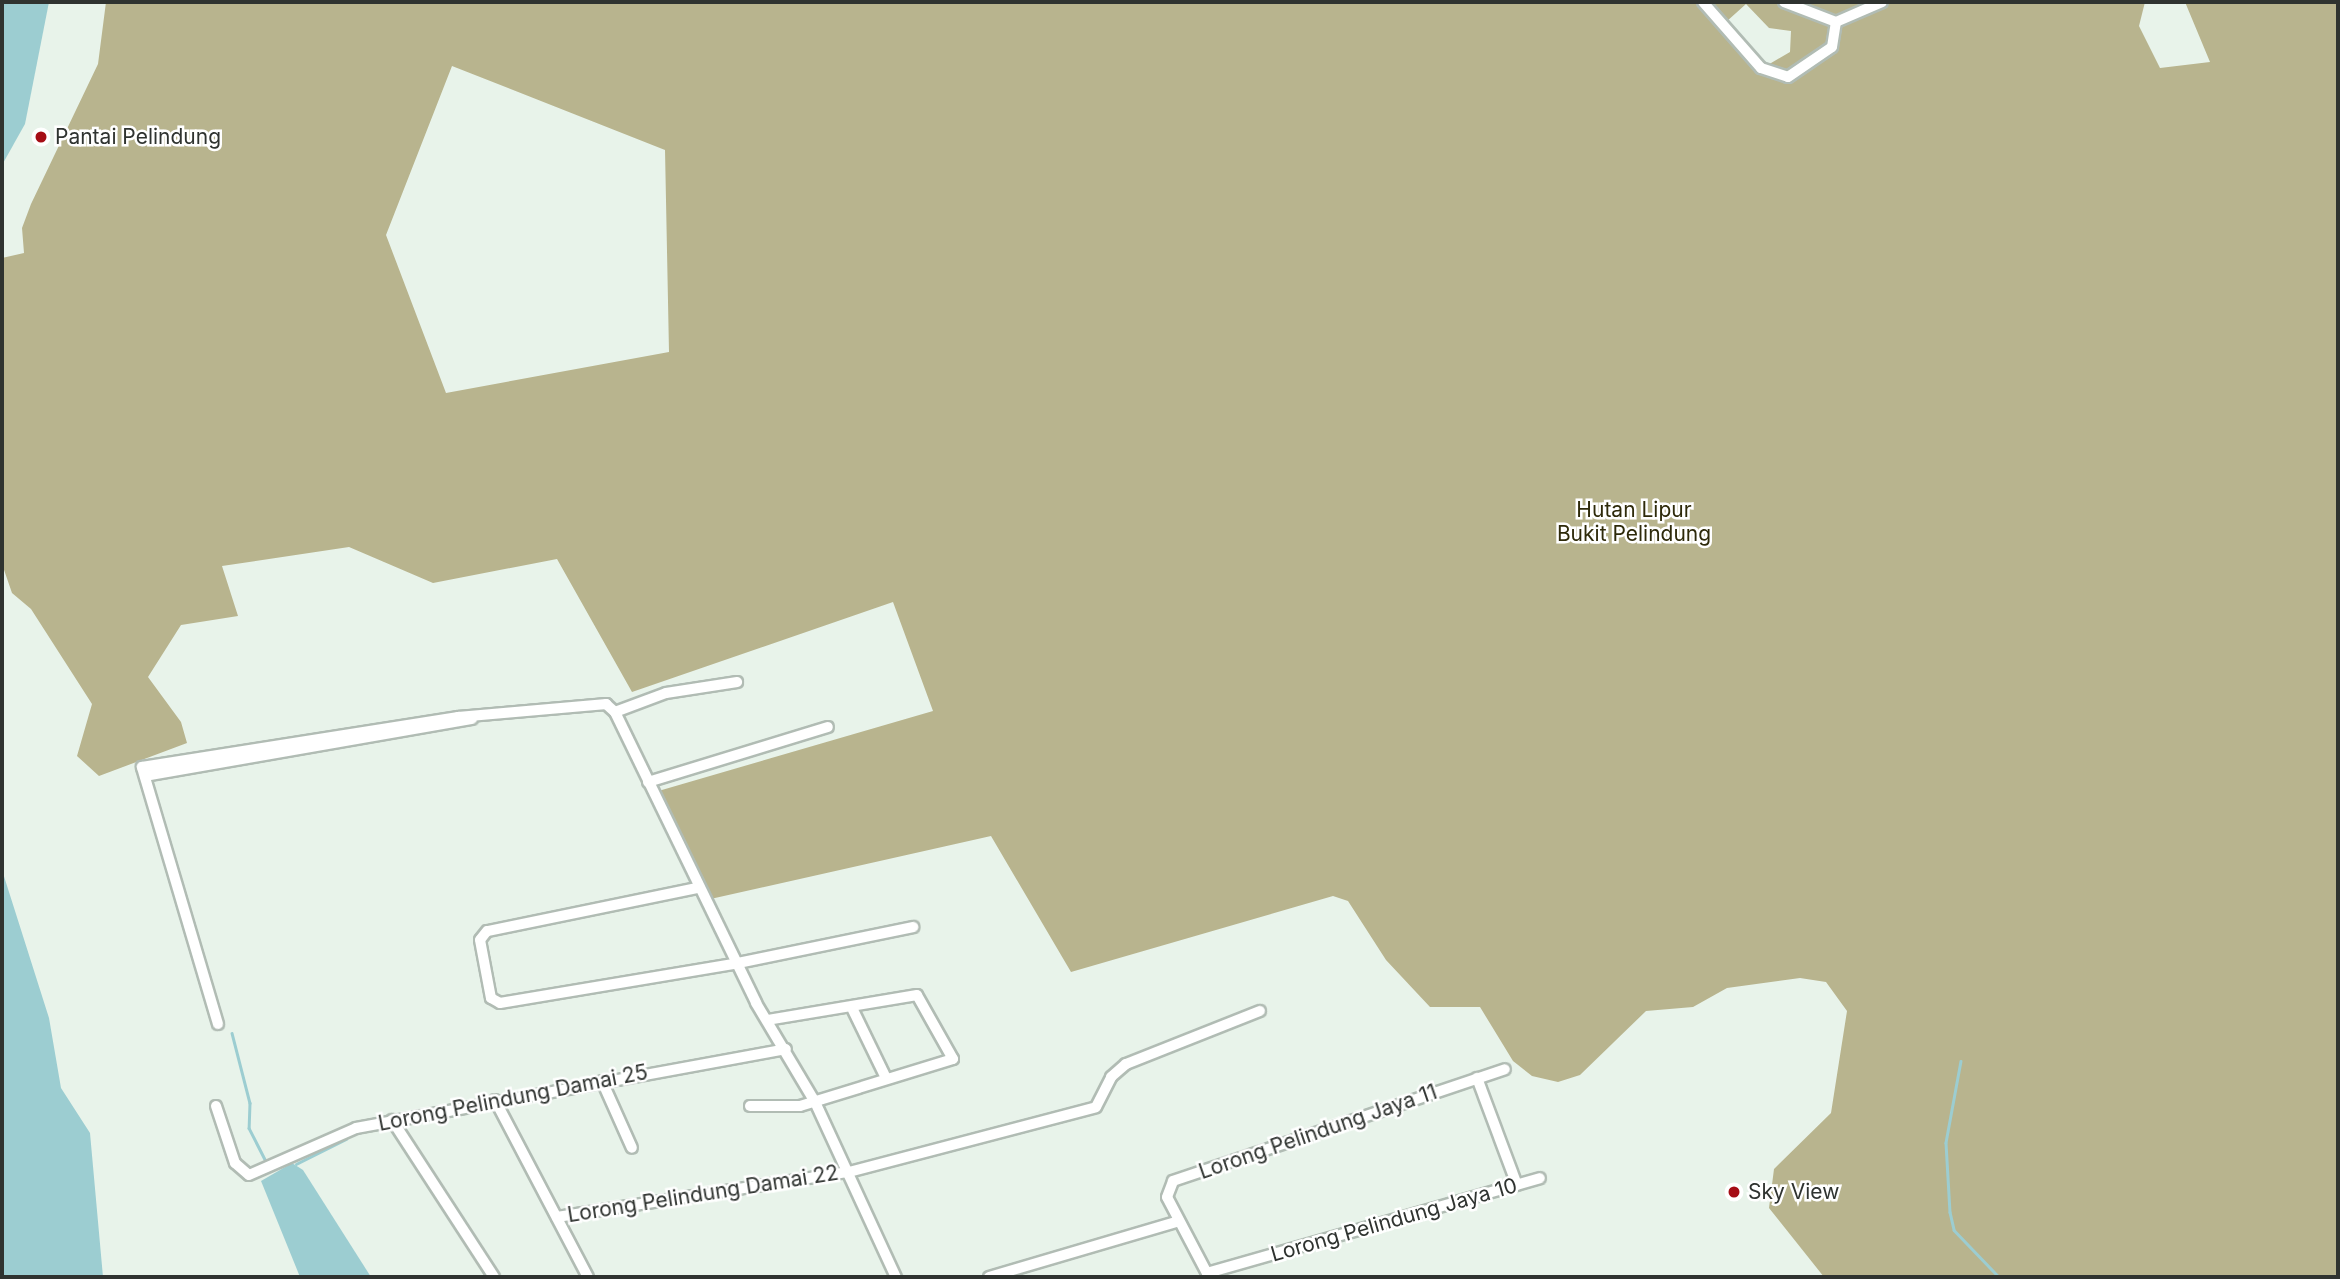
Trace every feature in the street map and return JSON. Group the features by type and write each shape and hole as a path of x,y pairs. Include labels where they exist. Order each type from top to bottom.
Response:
{"street":[{"path":"1703,2 1775,77 1808,67 1832,47 1836,22"},
{"path":"1783,2 1836,22 1882,2"},
{"path":"615,712 666,693 737,682"},
{"path":"218,1024 145,776 472,719 595,702 615,712 697,888 815,1102 896,1277"},
{"path":"648,782 828,727"},
{"path":"697,888 481,936 491,998 500,1003 737,963 913,926"},
{"path":"750,1106 815,1102 886,1078 952,1061 919,996 853,1010 768,1020"},
{"path":"853,1010 886,1078"},
{"name":"Lorong Pelindung Damai 22","path":"556,1217 849,1172 1096,1107 1111,1077 1126,1064 1260,1011"},
{"name":"Lorong Pelindung Damai 25","path":"216,1106 235,1163 249,1175 330,1138 392,1120 786,1049"},
{"name":"Lorong Pelindung Jaya 11","path":"1180,1221 1167,1197 1173,1181 1505,1069"},
{"path":"1478,1078 1517,1185"},
{"path":"603,1081 632,1148"},
{"path":"495,1100 588,1277"},
{"path":"392,1120 494,1277"},
{"name":"Lorong Pelindung Jaya 10","path":"1208,1275 1540,1178"},
{"path":"989,1277 1180,1221 1208,1275"}],"green space":[{"name":"Hutan Lipur Bukit Pelindung","path":"106,2 2145,2 2139,26 2160,68 2210,62 2185,2 2338,2 2338,1277 1824,1277 1769,1208 1774,1169 1831,1113 1847,1011 1826,982 1800,978 1727,988 1693,1007 1646,1011 1580,1075 1558,1082 1532,1076 1513,1061 1480,1007 1430,1007 1386,960 1348,901 1333,896 1071,972 991,836 706,900 655,792 933,711 893,602 632,692 557,559 433,583 349,547 222,566 238,616 181,625 148,677 181,722 187,743 99,776 77,756 92,704 31,609 12,593 2,564 2,258 24,253 22,228 31,204 98,64","holes":["1746,4 1769,28 1791,31 1790,52 1766,66 1726,22","452,66 665,150 669,352 446,393 386,235"]}],"water":[{"path":"2,2 49,2 25,124 2,165"},
{"path":"2,870 49,1018 61,1088 90,1133 103,1277 2,1277"},
{"path":"292,1163 303,1170 371,1277 300,1277 261,1181"}],"waterway":[{"path":"232,1033 250,1103 249,1128 266,1161"},
{"path":"1961,1061 1946,1143 1950,1212 1954,1230 1999,1277"},
{"path":"296,1164 346,1139"}],"place":[{"name":"Pantai Pelindung","path":"41,137"},
{"name":"Sky View","path":"1734,1192"}]}
